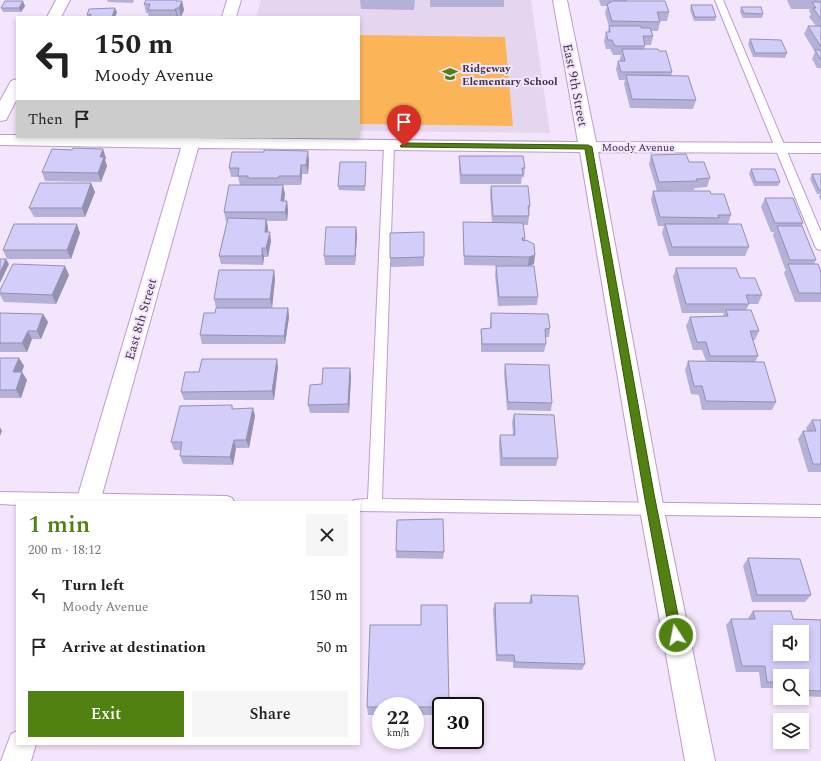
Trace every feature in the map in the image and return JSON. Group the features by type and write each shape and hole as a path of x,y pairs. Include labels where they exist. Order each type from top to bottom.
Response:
{"street":[{"path":"55,16 63,0"},
{"path":"229,16 234,0"},
{"name":"East 9th Street","path":"560,0 588,147 652,510 700,761"},
{"path":"0,116 16,86"},
{"name":"Moody Avenue","path":"0,140 192,140 389,146 821,148"},
{"name":"East 8th Street","path":"89,500 192,140"},
{"path":"16,761 21,745"}],"lane":[{"path":"719,0 779,148 821,246"},
{"path":"375,505 389,146"},
{"path":"0,498 158,501"},
{"path":"360,505 821,511"}],"shaded area":[{"name":"Ridgeway Elementary School","path":"261,0 531,0 550,133 360,131 360,16 256,16"},
{"path":"360,35 505,37 513,126 360,124"}],"building":[{"path":"146,0 182,1 179,8 176,8 175,10 148,10 150,4 144,4"},
{"path":"5,1 23,1 19,8 1,8"},
{"path":"613,1 665,1 669,12 657,12 660,22 612,21 607,4"},
{"path":"812,2 821,2 821,19 813,8 816,8"},
{"path":"691,5 712,5 716,17 695,17"},
{"path":"741,7 761,7 763,14 744,13"},
{"path":"115,8 112,16 87,15 89,9"},
{"path":"609,26 641,26 641,28 650,28 653,36 643,36 645,46 615,46 612,40 608,40 606,32 610,32"},
{"path":"808,26 821,26 821,47"},
{"path":"750,39 781,40 787,53 755,53"},
{"path":"622,49 658,49 659,51 666,51 672,72 621,72 618,61 625,61"},
{"path":"815,50 821,50 821,59 820,59"},
{"path":"626,75 688,76 696,100 632,99"},
{"path":"73,148 103,149 100,157 104,157 98,173 42,172 52,149 72,150"},
{"path":"264,150 308,151 306,165 301,165 300,176 279,176 278,178 248,178 248,176 238,176 239,168 229,168 232,152 264,152"},
{"path":"686,154 689,162 704,162 710,178 696,179 697,181 659,182 651,155"},
{"path":"459,156 523,156 525,168 522,168 523,175 461,175"},
{"path":"340,162 366,162 365,186 338,186"},
{"path":"751,169 775,169 780,182 756,182"},
{"path":"812,174 821,174 821,190 819,190"},
{"path":"40,183 91,183 82,208 29,208"},
{"path":"229,185 283,185 281,201 287,201 285,212 224,212"},
{"path":"491,186 528,186 530,206 528,206 529,216 493,216"},
{"path":"653,191 710,191 711,194 724,194 731,215 718,215 719,218 660,217"},
{"path":"765,198 793,198 803,223 775,223"},
{"path":"228,218 266,219 265,232 270,232 266,248 262,248 262,256 219,256"},
{"path":"463,222 523,223 525,238 522,238 523,241 526,240 534,244 535,255 529,257 464,256"},
{"path":"14,224 77,224 67,250 3,250"},
{"path":"665,224 741,224 749,247 672,247"},
{"path":"777,226 802,226 816,260 790,260"},
{"path":"326,227 356,227 355,256 324,256"},
{"path":"424,232 424,257 390,258 390,233"},
{"path":"0,259 6,259 0,273"},
{"path":"13,264 65,266 52,295 0,293 0,290"},
{"path":"788,264 818,264 821,272 821,293 799,293"},
{"path":"496,266 534,266 538,297 499,297"},
{"path":"676,268 736,268 740,278 755,278 762,295 746,295 749,304 686,304"},
{"path":"219,270 274,270 270,299 214,299"},
{"path":"216,308 288,308 284,336 200,335 204,313 215,313"},
{"path":"726,310 751,310 759,331 750,331 758,356 710,356 706,342 697,342 690,317 728,316"},
{"path":"0,313 43,314 37,331 28,331 22,343 0,343"},
{"path":"491,313 548,314 550,328 545,329 546,344 482,344 481,329 491,328"},
{"path":"0,358 19,358 13,372 22,372 16,390 0,390"},
{"path":"202,359 277,359 272,391 181,392 185,372 199,372"},
{"path":"688,361 764,362 776,402 706,401 702,386 694,386"},
{"path":"505,364 549,365 552,403 508,402"},
{"path":"323,368 350,368 348,404 308,405 310,385 322,384"},
{"path":"232,405 232,409 253,408 246,440 234,440 230,457 180,456 182,442 171,442 180,406"},
{"path":"514,414 554,415 558,458 502,458 500,435 515,435"},
{"path":"812,420 821,420 821,464 813,464 803,431 816,431"},
{"path":"443,519 444,552 396,551 397,520"},
{"path":"748,558 800,559 811,595 757,595"},
{"path":"531,595 578,596 585,664 515,662 514,655 497,655 495,603 532,603"},
{"path":"421,605 447,605 449,697 432,697 432,707 424,707 424,697 372,697 372,707 367,707 370,625 421,625"},
{"path":"753,611 791,611 793,619 821,620 821,691 809,690 809,669 773,669 773,682 767,682 765,666 742,666 731,619 755,619"}],"place":[{"name":"Ridgeway Elementary School","path":"450,74"}],"route":[{"path":"404,146 588,147 649,494 676,635"}]}
